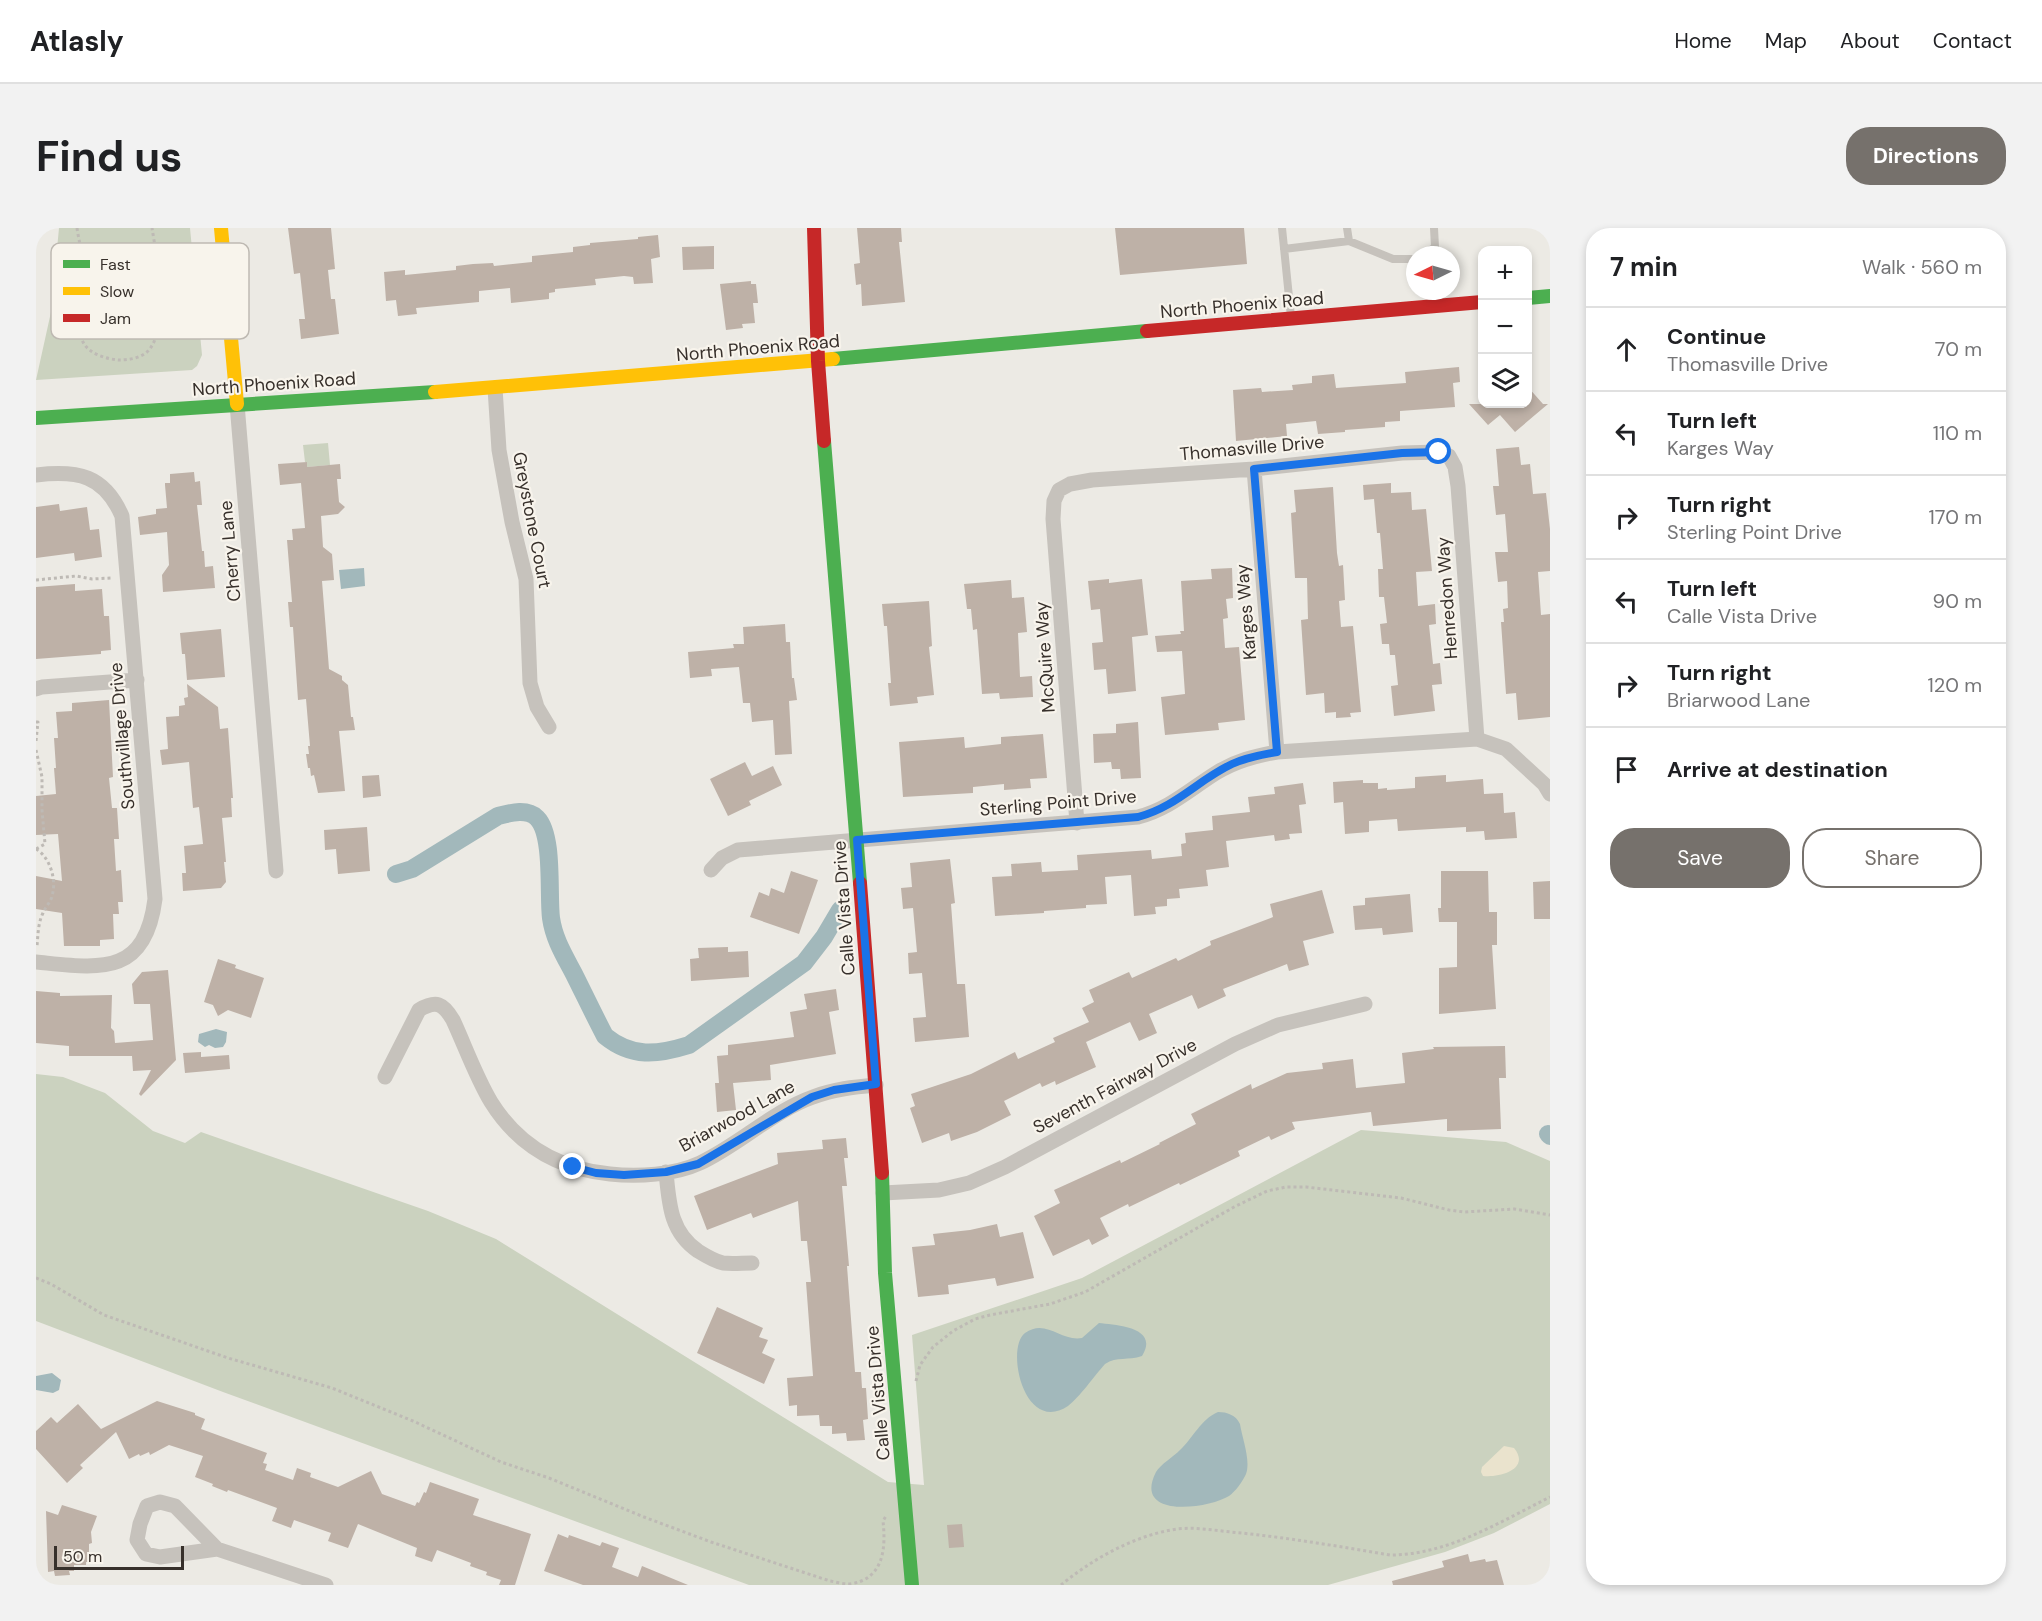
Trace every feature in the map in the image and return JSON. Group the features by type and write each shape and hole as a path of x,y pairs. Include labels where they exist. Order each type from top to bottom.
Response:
{"street":[{"name":"Cherry Lane","path":"221,228 222,243"},
{"name":"Calle Vista Drive","path":"814,228 818,361 876,1084 883,1193 885,1273 912,1585"},
{"path":"1532,298 1550,296"},
{"name":"North Phoenix Road","path":"36,418 495,388 1478,302"},
{"name":"Cherry Lane","path":"231,339 276,871"},
{"name":"Greystone Court","path":"495,388 499,450 512,522 526,579 530,683 537,707 549,726"},
{"name":"Thomasville Drive","path":"1059,490 1070,484 1092,480 1254,469 1402,453 1439,452 1449,456"},
{"name":"Henredon Way","path":"1449,456 1455,467 1458,486 1477,738"},
{"name":"Karges Way","path":"1254,469 1277,752"},
{"name":"Southvillage Drive","path":"36,475 67,472 79,474 100,484 109,492 123,516 154,899 149,930 130,955 112,964 93,967 36,962"},
{"name":"McQuire Way","path":"1059,490 1054,501 1053,519 1077,823"},
{"path":"36,689 137,680"},
{"name":"Sterling Point Drive","path":"711,870 722,858 738,850 1138,817 1155,812 1174,802 1232,764 1252,756 1277,752 1477,738 1506,749 1544,784 1550,794"},
{"name":"Briarwood Lane","path":"385,1077 419,1010 429,1004 438,1004 446,1009 453,1020 490,1101 519,1136 554,1161 596,1173 624,1175 666,1172 698,1164 812,1097 834,1090 876,1084"},
{"name":"Seventh Fairway Drive","path":"883,1193 939,1190 969,1183 1005,1167 1235,1044 1278,1025 1365,1004"},
{"path":"666,1172 669,1202 675,1225 687,1243 707,1257 722,1263 752,1263"},
{"path":"217,1549 175,1506 160,1502 147,1506 137,1540 146,1554 160,1557 217,1549 326,1585"}],"lane":[{"path":"1282,228 1291,318"},
{"path":"1347,228 1349,241"},
{"path":"1434,228 1435,246"},
{"path":"1284,249 1349,241 1393,259 1406,259"}],"path":[{"path":"77,228 79,243"},
{"path":"152,228 154,243"},
{"path":"81,339 90,351 118,360 136,358 147,352 155,339"},
{"path":"36,580 76,576 92,579 128,577"},
{"path":"36,722 38,722 36,741"},
{"path":"36,750 42,777 42,810 46,836 45,844 36,849"},
{"path":"36,849 43,853 50,865 53,888 52,897 39,926 36,954"},
{"path":"915,1391 920,1365 933,1347 953,1331 975,1319 1050,1304 1085,1292 1233,1207 1267,1191 1286,1187 1306,1187 1401,1198 1464,1212 1514,1209 1550,1215"},
{"path":"36,1278 51,1284 104,1315 228,1358 332,1388 413,1421 501,1462 549,1478 700,1538 830,1581 849,1584 866,1578 881,1564 885,1544 882,1521 887,1514 906,1512"},
{"path":"1061,1585 1095,1561 1136,1541 1171,1530 1194,1528 1267,1535 1390,1555 1408,1555 1426,1552 1477,1533 1550,1497"}],"green space":[{"path":"59,228 190,228 191,243 58,243"},
{"path":"51,312 51,339 200,339 202,355 197,366 192,370 36,380"},
{"path":"328,443 330,465 307,467 303,445"},
{"path":"36,1074 63,1077 105,1093 153,1131 185,1143 201,1132 428,1211 496,1239 888,1482 924,1485 912,1335 1082,1278 1361,1130 1506,1142 1550,1161 1550,1504 1494,1533 1445,1552 1328,1585 749,1585 36,1321"}],"sand":[{"path":"1504,1446 1514,1448 1518,1455 1519,1462 1516,1467 1505,1474 1483,1476 1482,1467"}],"water":[{"path":"364,568 365,586 341,589 339,570"},
{"path":"216,1029 227,1032 223,1047 215,1048 209,1045 205,1047 198,1042 199,1034"},
{"path":"1099,1323 1134,1329 1141,1333 1146,1346 1142,1356 1114,1360 1105,1364 1068,1406 1053,1412 1040,1409 1030,1400 1022,1386 1018,1370 1019,1342 1025,1333 1040,1328 1067,1337 1082,1338"},
{"path":"52,1373 61,1380 59,1390 53,1393 36,1390 36,1376"},
{"path":"1218,1412 1231,1415 1240,1424 1247,1462 1243,1480 1229,1496 1219,1501 1190,1507 1163,1504 1154,1497 1151,1487 1156,1472 1185,1445 1207,1419"}],"building":[{"path":"288,228 331,228 335,269 328,270 331,299 335,299 339,334 301,339 299,319 305,319 300,273 294,274"},
{"path":"857,228 901,228 902,242 899,242 905,302 862,306 861,284 856,285 854,264 860,263"},
{"path":"1115,228 1244,228 1247,264 1120,275"},
{"path":"658,235 660,257 651,259 653,283 634,284 633,277 624,276 595,279 596,285 555,289 555,292 549,293 549,299 511,303 510,288 479,291 479,302 416,308 417,314 398,316 396,300 386,301 384,272 405,270 405,275 456,270 456,266 473,264 493,263 494,266 532,262 532,256 573,252 573,247 590,245 590,243"},
{"path":"714,246 714,269 683,270 682,247"},
{"path":"751,281 751,284 756,284 758,303 753,303 755,323 742,324 743,328 726,330 720,284"},
{"path":"1459,367 1460,382 1453,383 1455,407 1400,411 1400,421 1385,422 1385,427 1345,430 1345,432 1318,434 1316,421 1286,424 1287,436 1236,441 1233,390 1261,388 1262,392 1293,390 1292,385 1312,383 1312,376 1334,374 1336,388 1406,383 1405,372"},
{"path":"1532,392 1543,404 1548,404 1515,432 1500,415 1488,425 1469,404 1478,404 1478,408 1532,408"},
{"path":"1519,447 1521,465 1530,464 1533,494 1546,493 1550,529 1550,571 1538,572 1541,615 1550,614 1550,717 1518,720 1516,693 1506,694 1501,622 1504,622 1503,609 1508,608 1507,581 1498,582 1495,552 1508,552 1505,514 1496,515 1493,486 1499,486 1496,449"},
{"path":"307,462 307,467 340,464 341,479 337,479 339,502 345,507 338,514 321,516 323,547 332,554 334,580 322,581 329,669 342,676 342,680 348,685 351,717 353,717 355,730 339,731 345,791 318,793 314,775 311,776 310,768 308,768 306,754 309,754 308,746 310,746 306,699 298,700 293,627 290,627 288,602 292,602 287,540 293,540 292,529 305,528 301,483 280,485 278,464"},
{"path":"194,472 195,482 200,481 202,505 197,505 202,551 204,551 205,567 213,566 215,588 163,592 162,575 169,565 167,532 140,535 138,517 156,514 156,509 167,508 165,483 170,483 170,474"},
{"path":"1391,483 1391,493 1411,492 1412,510 1426,509 1432,571 1416,572 1418,606 1435,604 1436,624 1429,625 1433,664 1440,663 1442,684 1432,685 1435,711 1394,716 1391,686 1398,685 1395,655 1390,655 1389,644 1382,644 1380,624 1387,623 1384,597 1379,597 1378,569 1383,569 1380,533 1377,533 1374,499 1364,500 1363,485"},
{"path":"1333,487 1337,553 1339,566 1343,565 1345,600 1339,601 1341,627 1353,626 1361,712 1350,713 1351,717 1336,718 1336,712 1325,713 1324,693 1306,695 1301,620 1308,619 1307,578 1295,578 1291,513 1296,512 1294,490"},
{"path":"59,504 60,511 87,507 90,530 99,529 102,557 75,561 74,553 36,558 36,507"},
{"path":"1232,568 1233,598 1226,599 1228,618 1223,619 1225,648 1239,647 1245,720 1218,723 1219,730 1165,735 1161,697 1185,694 1182,651 1157,652 1155,636 1181,634 1180,631 1184,631 1181,581 1212,579 1211,569"},
{"path":"1109,579 1109,583 1142,579 1148,635 1132,637 1136,691 1108,694 1106,669 1094,670 1092,643 1103,642 1100,609 1091,610 1088,581"},
{"path":"1011,580 1012,598 1024,597 1027,632 1018,633 1020,677 1032,676 1033,697 1000,699 999,693 982,694 977,629 973,630 971,609 967,609 964,584"},
{"path":"75,584 75,591 102,589 104,616 109,616 111,650 101,651 101,654 36,659 36,587"},
{"path":"929,601 932,646 929,647 934,695 917,697 918,703 890,706 888,683 891,683 887,626 884,626 882,604"},
{"path":"785,624 786,642 790,642 792,678 794,678 797,700 789,701 792,754 775,755 773,720 752,722 750,703 743,703 739,667 711,669 712,676 690,678 688,652 734,648 733,644 744,644 743,627"},
{"path":"221,629 225,677 187,680 185,654 182,654 180,633"},
{"path":"187,684 218,707 220,729 228,728 233,798 231,798 232,817 222,818 226,882 221,888 183,891 182,873 186,873 184,846 203,844 199,807 193,808 189,762 162,765 160,750 168,749 166,717 179,716 179,706 185,705 184,698 188,697"},
{"path":"109,700 113,777 109,778 112,808 117,808 119,839 114,839 116,871 121,870 123,902 118,902 119,914 113,914 114,939 100,940 100,946 64,946 62,913 36,909 36,876 62,881 58,834 36,835 36,796 56,794 54,738 58,738 56,712 72,711 72,703"},
{"path":"1138,722 1141,778 1121,779 1120,769 1112,769 1111,762 1094,763 1093,734 1116,733 1116,724"},
{"path":"1043,734 1047,778 1030,779 1031,788 1004,790 1004,784 973,787 973,793 903,797 899,742 964,737 965,748 1001,744 1001,737"},
{"path":"745,762 752,776 773,766 782,785 749,801 751,805 728,816 710,779"},
{"path":"379,775 381,796 363,798 362,776"},
{"path":"1446,775 1446,782 1483,779 1484,794 1503,793 1504,813 1515,812 1517,838 1485,840 1484,831 1466,832 1466,827 1398,831 1397,819 1369,821 1369,832 1345,834 1343,802 1334,803 1333,782 1363,780 1363,783 1378,783 1378,789 1387,788 1387,790 1415,788 1415,777"},
{"path":"1303,783 1306,804 1299,805 1302,833 1289,834 1290,839 1275,841 1274,835 1226,841 1229,867 1206,870 1208,886 1179,889 1180,898 1167,899 1167,906 1155,907 1156,914 1134,916 1131,875 1105,877 1107,904 1044,911 1044,913 995,916 992,877 1012,876 1011,864 1041,862 1042,872 1078,870 1077,855 1151,850 1152,859 1182,856 1181,844 1186,843 1185,833 1213,830 1212,816 1250,812 1248,797 1275,794 1274,787"},
{"path":"367,827 370,871 338,874 336,849 325,850 324,830"},
{"path":"950,859 955,903 951,904 957,984 965,984 969,1037 915,1042 913,1018 926,1017 922,973 909,974 908,953 917,952 913,908 903,909 901,888 912,887 910,863"},
{"path":"791,871 818,880 799,934 750,917 759,892 769,896 771,888 784,893"},
{"path":"1441,871 1488,871 1489,912 1497,912 1497,945 1492,945 1496,1009 1439,1014 1439,968 1457,967 1457,922 1439,922"},
{"path":"1550,881 1550,919 1534,919 1533,882"},
{"path":"1322,890 1334,933 1303,941 1309,965 1289,971 1287,964 1223,989 1226,996 1198,1009 1192,995 1149,1014 1157,1033 1139,1041 1130,1022 1086,1042 1096,1067 1056,1085 1055,1081 1042,1087 1040,1083 1004,1101 1011,1115 977,1132 951,1141 949,1133 922,1143 910,1108 915,1106 911,1094 971,1074 1015,1052 1018,1059 1055,1042 1053,1038 1089,1022 1082,1008 1094,1002 1089,990 1129,972 1132,978 1176,958 1178,961 1211,945 1210,941 1273,917 1270,904"},
{"path":"1410,894 1413,932 1383,935 1382,928 1355,930 1353,906 1365,905 1365,898"},
{"path":"728,947 728,952 748,951 749,977 691,981 690,959 699,958 698,948"},
{"path":"218,959 236,965 235,968 264,978 251,1018 228,1010 218,1016 213,1005 204,1002"},
{"path":"168,970 176,1060 141,1096 139,1094 151,1070 133,1071 132,1056 69,1056 69,1046 36,1043 36,991 60,993 60,996 112,995 111,1028 114,1031 115,1043 153,1040 150,1004 134,1004 132,984 142,972"},
{"path":"836,989 839,1010 829,1012 836,1054 770,1065 771,1080 733,1083 736,1110 717,1112 715,1083 719,1083 717,1056 728,1055 728,1045 794,1037 790,1012 807,1009 804,994"},
{"path":"1505,1046 1506,1078 1499,1078 1501,1129 1447,1131 1447,1119 1373,1126 1371,1112 1292,1122 1295,1129 1271,1140 1269,1136 1238,1151 1240,1156 1180,1185 1179,1183 1129,1207 1128,1204 1100,1218 1109,1236 1092,1245 1089,1239 1053,1256 1034,1216 1060,1203 1054,1190 1120,1160 1121,1163 1160,1144 1196,1124 1191,1114 1251,1084 1252,1089 1287,1073 1323,1069 1322,1063 1353,1059 1356,1088 1405,1083 1402,1053 1434,1049 1433,1047"},
{"path":"201,1052 201,1057 229,1055 230,1069 185,1073 183,1053"},
{"path":"846,1138 848,1158 844,1158 847,1186 842,1186 855,1372 861,1372 862,1388 866,1388 868,1419 863,1420 865,1440 847,1441 846,1433 832,1434 832,1426 820,1426 819,1415 797,1416 797,1405 789,1406 787,1378 813,1376 806,1282 811,1282 807,1241 801,1241 798,1201 753,1218 751,1213 707,1230 694,1196 778,1164 777,1153 823,1149 822,1140"},
{"path":"997,1224 1000,1237 1023,1232 1034,1278 997,1286 995,1278 948,1285 949,1294 918,1297 912,1247 935,1245 933,1234"},
{"path":"717,1307 763,1328 759,1337 768,1340 762,1353 775,1359 764,1384 697,1353"},
{"path":"157,1401 195,1413 205,1419 201,1429 267,1453 263,1463 267,1464 265,1470 293,1480 297,1468 311,1473 310,1477 338,1487 371,1471 382,1494 415,1506 424,1492 426,1493 430,1482 479,1499 473,1515 531,1534 515,1585 499,1585 501,1580 486,1575 487,1572 437,1550 432,1562 415,1556 417,1548 358,1524 348,1548 328,1541 331,1533 294,1520 291,1528 272,1521 277,1508 228,1490 227,1492 195,1477 203,1456 169,1445 150,1455 149,1452 129,1459 116,1432 80,1465 83,1468 67,1483 36,1449 36,1431 51,1417 57,1423 78,1404 101,1429"},
{"path":"62,1505 97,1516 91,1532 89,1562 86,1562 86,1565 74,1565 74,1571 69,1571 70,1575 55,1576 54,1571 48,1572 46,1511 58,1515"},
{"path":"962,1524 964,1547 949,1548 947,1525"},
{"path":"558,1534 568,1538 569,1535 600,1546 602,1542 619,1548 612,1567 638,1577 642,1566 688,1585 583,1585 544,1571"},
{"path":"1468,1554 1470,1562 1485,1559 1486,1562 1497,1560 1504,1585 1393,1585 1392,1581 1444,1567 1442,1561"}],"waterway":[{"path":"396,874 412,869 498,816 518,812 533,815 542,826 546,838 551,918 560,947 605,1036 625,1048 645,1052 666,1051 689,1045 804,963 824,937 840,910"}],"traffic: fast":[{"path":"1532,298 1550,296"},
{"path":"833,359 1147,331"},
{"path":"36,418 435,392"},
{"path":"824,441 860,883"},
{"path":"882,1173 885,1273 912,1585"}],"traffic: slow":[{"path":"221,228 222,243"},
{"path":"231,339 237,404"},
{"path":"435,392 833,359"}],"traffic: jam":[{"path":"814,228 818,361 824,441"},
{"path":"1147,331 1478,302"},
{"path":"860,883 882,1173"}],"route":[{"path":"573,1167 596,1173 624,1175 666,1172 698,1164 812,1097 834,1090 876,1084 857,840 1138,817 1155,812 1174,802 1232,764 1252,756 1277,752 1254,469 1402,453 1439,452"}]}
